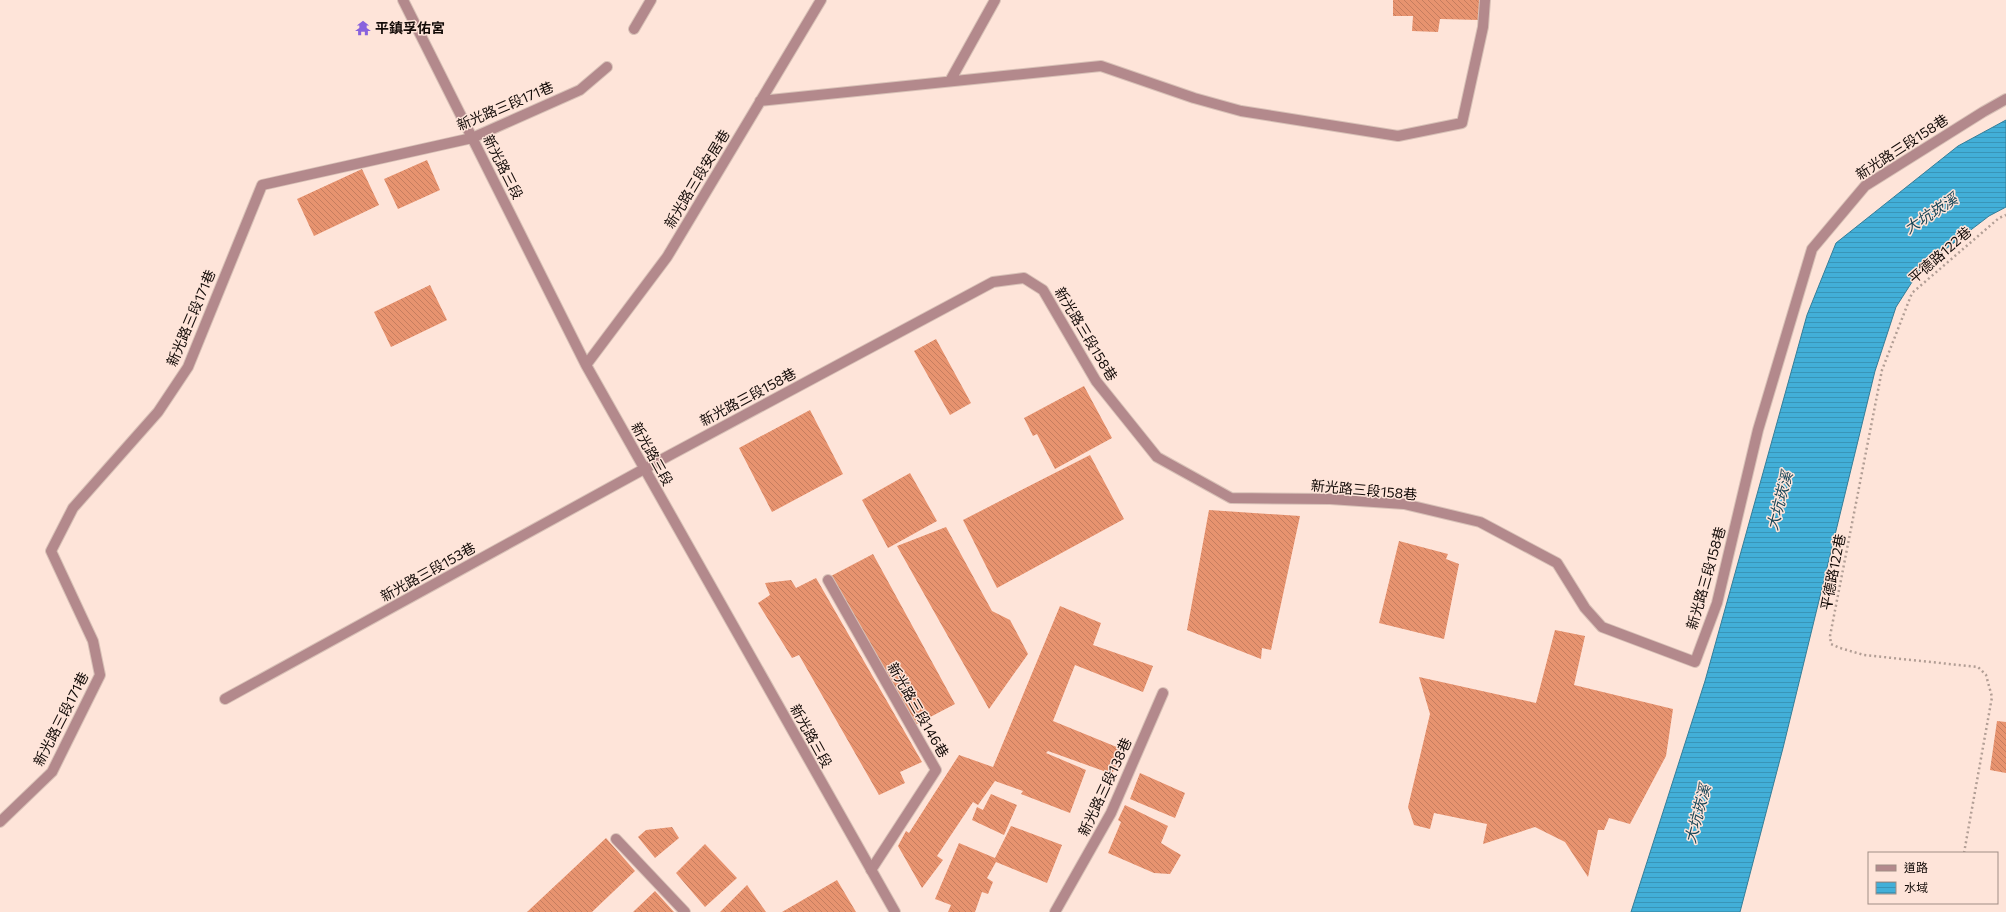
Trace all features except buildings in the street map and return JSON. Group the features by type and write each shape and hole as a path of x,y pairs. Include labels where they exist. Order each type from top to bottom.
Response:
{"street":[{"name":"新光路三段","path":"403,0 586,365 895,912"},
{"path":"634,29 652,0"},
{"name":"新光路三段安居巷","path":"586,365 668,257 821,0"},
{"path":"950,80 995,0"},
{"path":"760,101 950,80 1101,66 1194,98 1241,111 1398,136 1462,123 1483,27 1485,0"},
{"name":"新光路三段171巷","path":"0,822 52,772 100,675 93,641 51,551 73,508 158,412 188,366 262,185 472,138 580,90 607,67"},
{"name":"新光路三段158巷","path":"644,469 993,282 1024,278 1043,290 1096,381 1157,457 1231,498 1330,499 1404,504 1480,522 1557,563 1585,608 1602,626 1695,662 1717,603 1758,430 1812,249 1864,186 2006,99"},
{"name":"新光路三段153巷","path":"225,699 644,469"},
{"name":"新光路三段146巷","path":"828,580 936,770 871,870"},
{"name":"新光路三段138巷","path":"1055,912 1111,813 1163,693"},
{"path":"616,839 685,912"}],"path":[{"name":"平德路122巷","path":"1964,852 1992,697 1986,676 1978,667 1864,655 1831,644 1830,636 1882,370 1912,293 1999,218 2006,215"}],"water":[{"name":"大坑崁溪","path":"2006,120 2006,207 1989,216 1921,268 1896,307 1875,371 1783,748 1740,912 1631,912 1705,681 1807,315 1836,243 1958,146"}],"place":[{"name":"平鎮孚佑宮","path":"363,28"}]}
